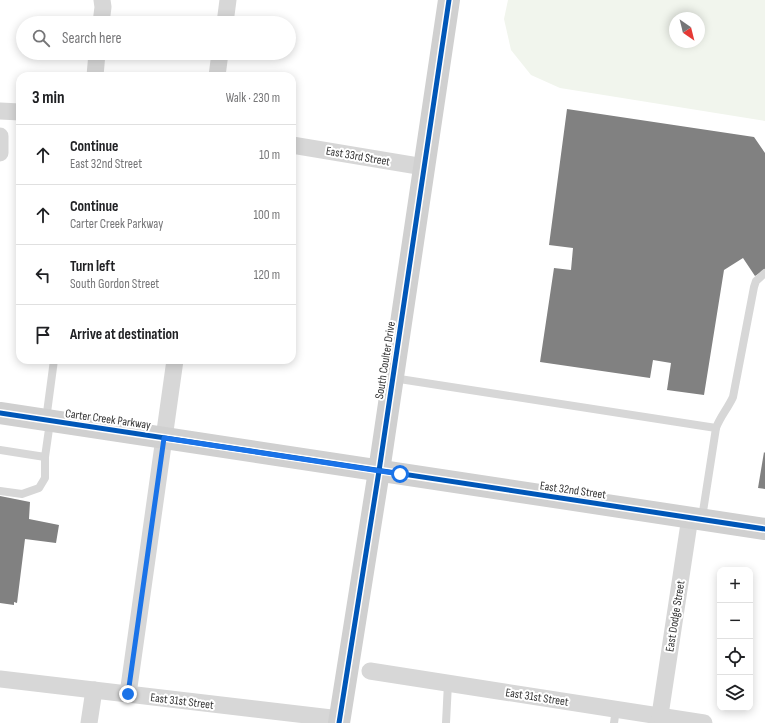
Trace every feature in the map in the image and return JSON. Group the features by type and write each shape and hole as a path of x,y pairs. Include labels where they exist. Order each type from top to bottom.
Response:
{"street":[{"path":"102,0 102,16"},
{"path":"226,16 228,0"},
{"name":"South Coulter Drive","path":"339,721 379,471 449,0"},
{"path":"95,72 96,60"},
{"path":"218,72 219,60"},
{"path":"0,112 16,112"},
{"path":"0,136 0,154"},
{"name":"East 33rd Street","path":"296,146 424,167"},
{"path":"128,694 174,364"},
{"name":"Carter Creek Parkway","path":"0,413 379,471"},
{"name":"East 32nd Street","path":"379,471 765,529"},
{"name":"East Dodge Street","path":"660,715 696,518"},
{"name":"East 31st Street","path":"370,671 448,683 615,716 660,715 704,723"},
{"name":"East 31st Street","path":"0,679 339,721"},
{"path":"89,723 94,690"}],"lane":[{"path":"696,518 716,428 719,419 728,409 733,397 754,287 756,280 765,273"},
{"path":"0,491 22,494 39,488 45,478 45,457 54,364"},
{"path":"392,378 716,428"},
{"path":"0,450 45,457"},
{"path":"446,723 448,683"}],"shaded area":[{"path":"508,0 765,0 765,121 560,88 531,75 511,50 504,19"}],"building":[{"path":"567,109 754,137 765,153 765,270 755,276 743,258 724,270 704,395 667,390 671,363 653,360 650,378 540,362 554,268 571,270 573,248 549,245"},
{"path":"764,452 765,453 765,489 758,488"},
{"path":"0,496 30,502 29,519 59,525 56,543 25,539 17,603 14,602 14,605 0,603"}],"cycle path":[{"path":"339,723 379,471 449,0"},
{"path":"0,413 765,529"}],"route":[{"path":"128,694 164,438 400,474"}]}
